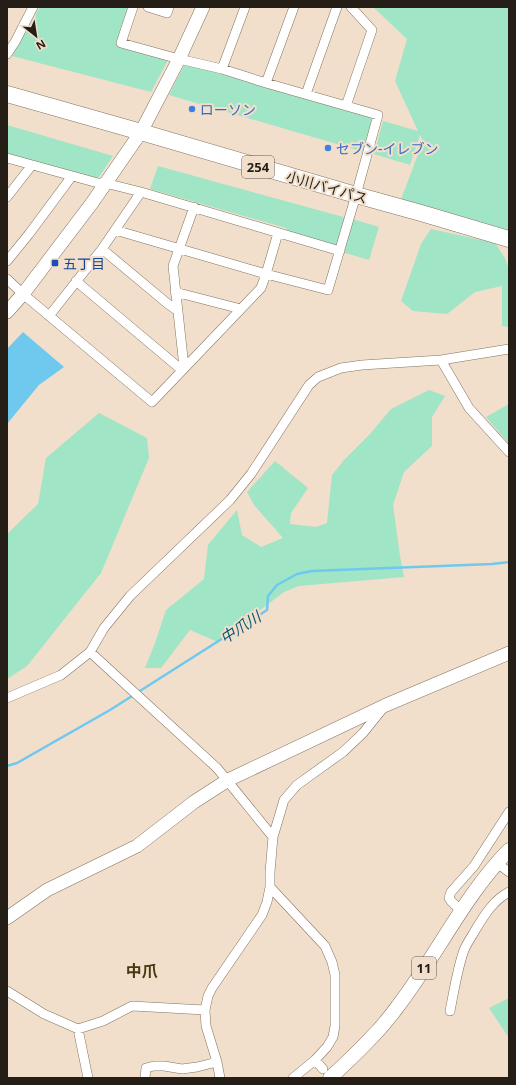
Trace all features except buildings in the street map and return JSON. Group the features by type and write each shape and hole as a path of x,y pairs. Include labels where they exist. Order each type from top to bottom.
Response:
{"highway":[{"name":"小川バイパス","path":"7,94 509,238"}],"main road":[{"name":"11","path":"326,1073 372,1038 413,985 471,896 497,862 509,850"}],"street":[{"path":"7,54 33,7"},
{"path":"115,230 179,250 328,290 378,115 222,69 121,43 133,7"},
{"path":"148,7 166,13 169,7"},
{"path":"7,312 24,294 92,203 141,132 179,59 203,7"},
{"path":"222,69 245,7"},
{"path":"266,83 294,7"},
{"path":"306,94 337,7"},
{"path":"346,106 372,30 351,7"},
{"path":"7,158 98,183 105,183 141,192 340,251"},
{"path":"7,197 32,165"},
{"path":"7,261 72,176"},
{"path":"49,316 102,249 141,192"},
{"path":"184,367 173,266 194,207"},
{"path":"7,279 152,402 261,288 278,233"},
{"path":"102,249 178,311"},
{"path":"76,281 177,366 184,367"},
{"path":"175,292 241,309"},
{"path":"7,698 61,675 90,652 104,628 130,596 230,500 251,474 309,384 318,377 341,368 441,360 509,349"},
{"path":"441,360 469,408 509,452"},
{"path":"90,652 217,768 273,837"},
{"path":"7,918 47,890 137,846 194,802 228,780 386,704 509,653"},
{"path":"220,1078 217,1062 206,1026 205,1010 208,996 262,915 267,902 270,887 273,837 284,800 297,785 343,752 363,733 386,704"},
{"path":"461,911 449,898 451,892 474,866 509,812"},
{"path":"497,862 509,872"},
{"path":"270,887 325,946 336,975 335,1026 333,1037 327,1047 315,1060 293,1078"},
{"path":"450,1011 464,950 487,912 497,900 509,892"},
{"path":"7,991 44,1014 78,1029 103,1021 132,1006 205,1010"},
{"path":"78,1029 88,1078"},
{"path":"315,1060 326,1073"},
{"path":"145,1078 146,1068 154,1066 182,1068 217,1062"}],"green space":[{"path":"40,7 130,7 117,45 168,60 151,92 12,56"},
{"path":"373,7 509,7 509,233 400,202 423,141 420,135 410,165 374,154 383,121 418,131 395,81 407,39"},
{"path":"185,64 370,116 372,119 364,152 169,95"},
{"path":"7,125 113,156 99,177 96,179 7,154"},
{"path":"158,166 347,218 340,243 335,246 289,233 286,228 150,189"},
{"path":"352,219 379,227 369,260 342,252"},
{"path":"431,229 495,243 505,258 509,270 509,327 502,326 502,286 475,292 447,314 413,311 401,301 421,244"},
{"path":"429,390 445,396 432,417 432,446 404,472 393,505 404,577 299,586 284,592 218,642 190,630 161,668 145,668 166,610 204,579 208,545 237,510 242,535 261,547 283,538 254,505 247,492 275,461 308,488 291,513 290,524 316,527 327,523 332,475 391,409"},
{"path":"509,404 509,444 486,417"},
{"path":"99,413 147,438 149,458 101,573 27,666 7,679 7,534 38,504 46,458"},
{"path":"509,998 509,1038 489,1008"}],"water":[{"path":"23,332 64,367 39,385 7,424 7,349"}],"waterway":[{"name":"中爪川","path":"7,766 17,763 110,710 267,610 268,596 277,585 297,574 312,571 492,564 509,562"}],"place":[{"name":"ローソン","path":"192,109"},
{"name":"セブン-イレブン","path":"328,148"},
{"name":"五丁目","path":"55,263"}],"district":[{"name":"中爪","path":"142,971"}]}
